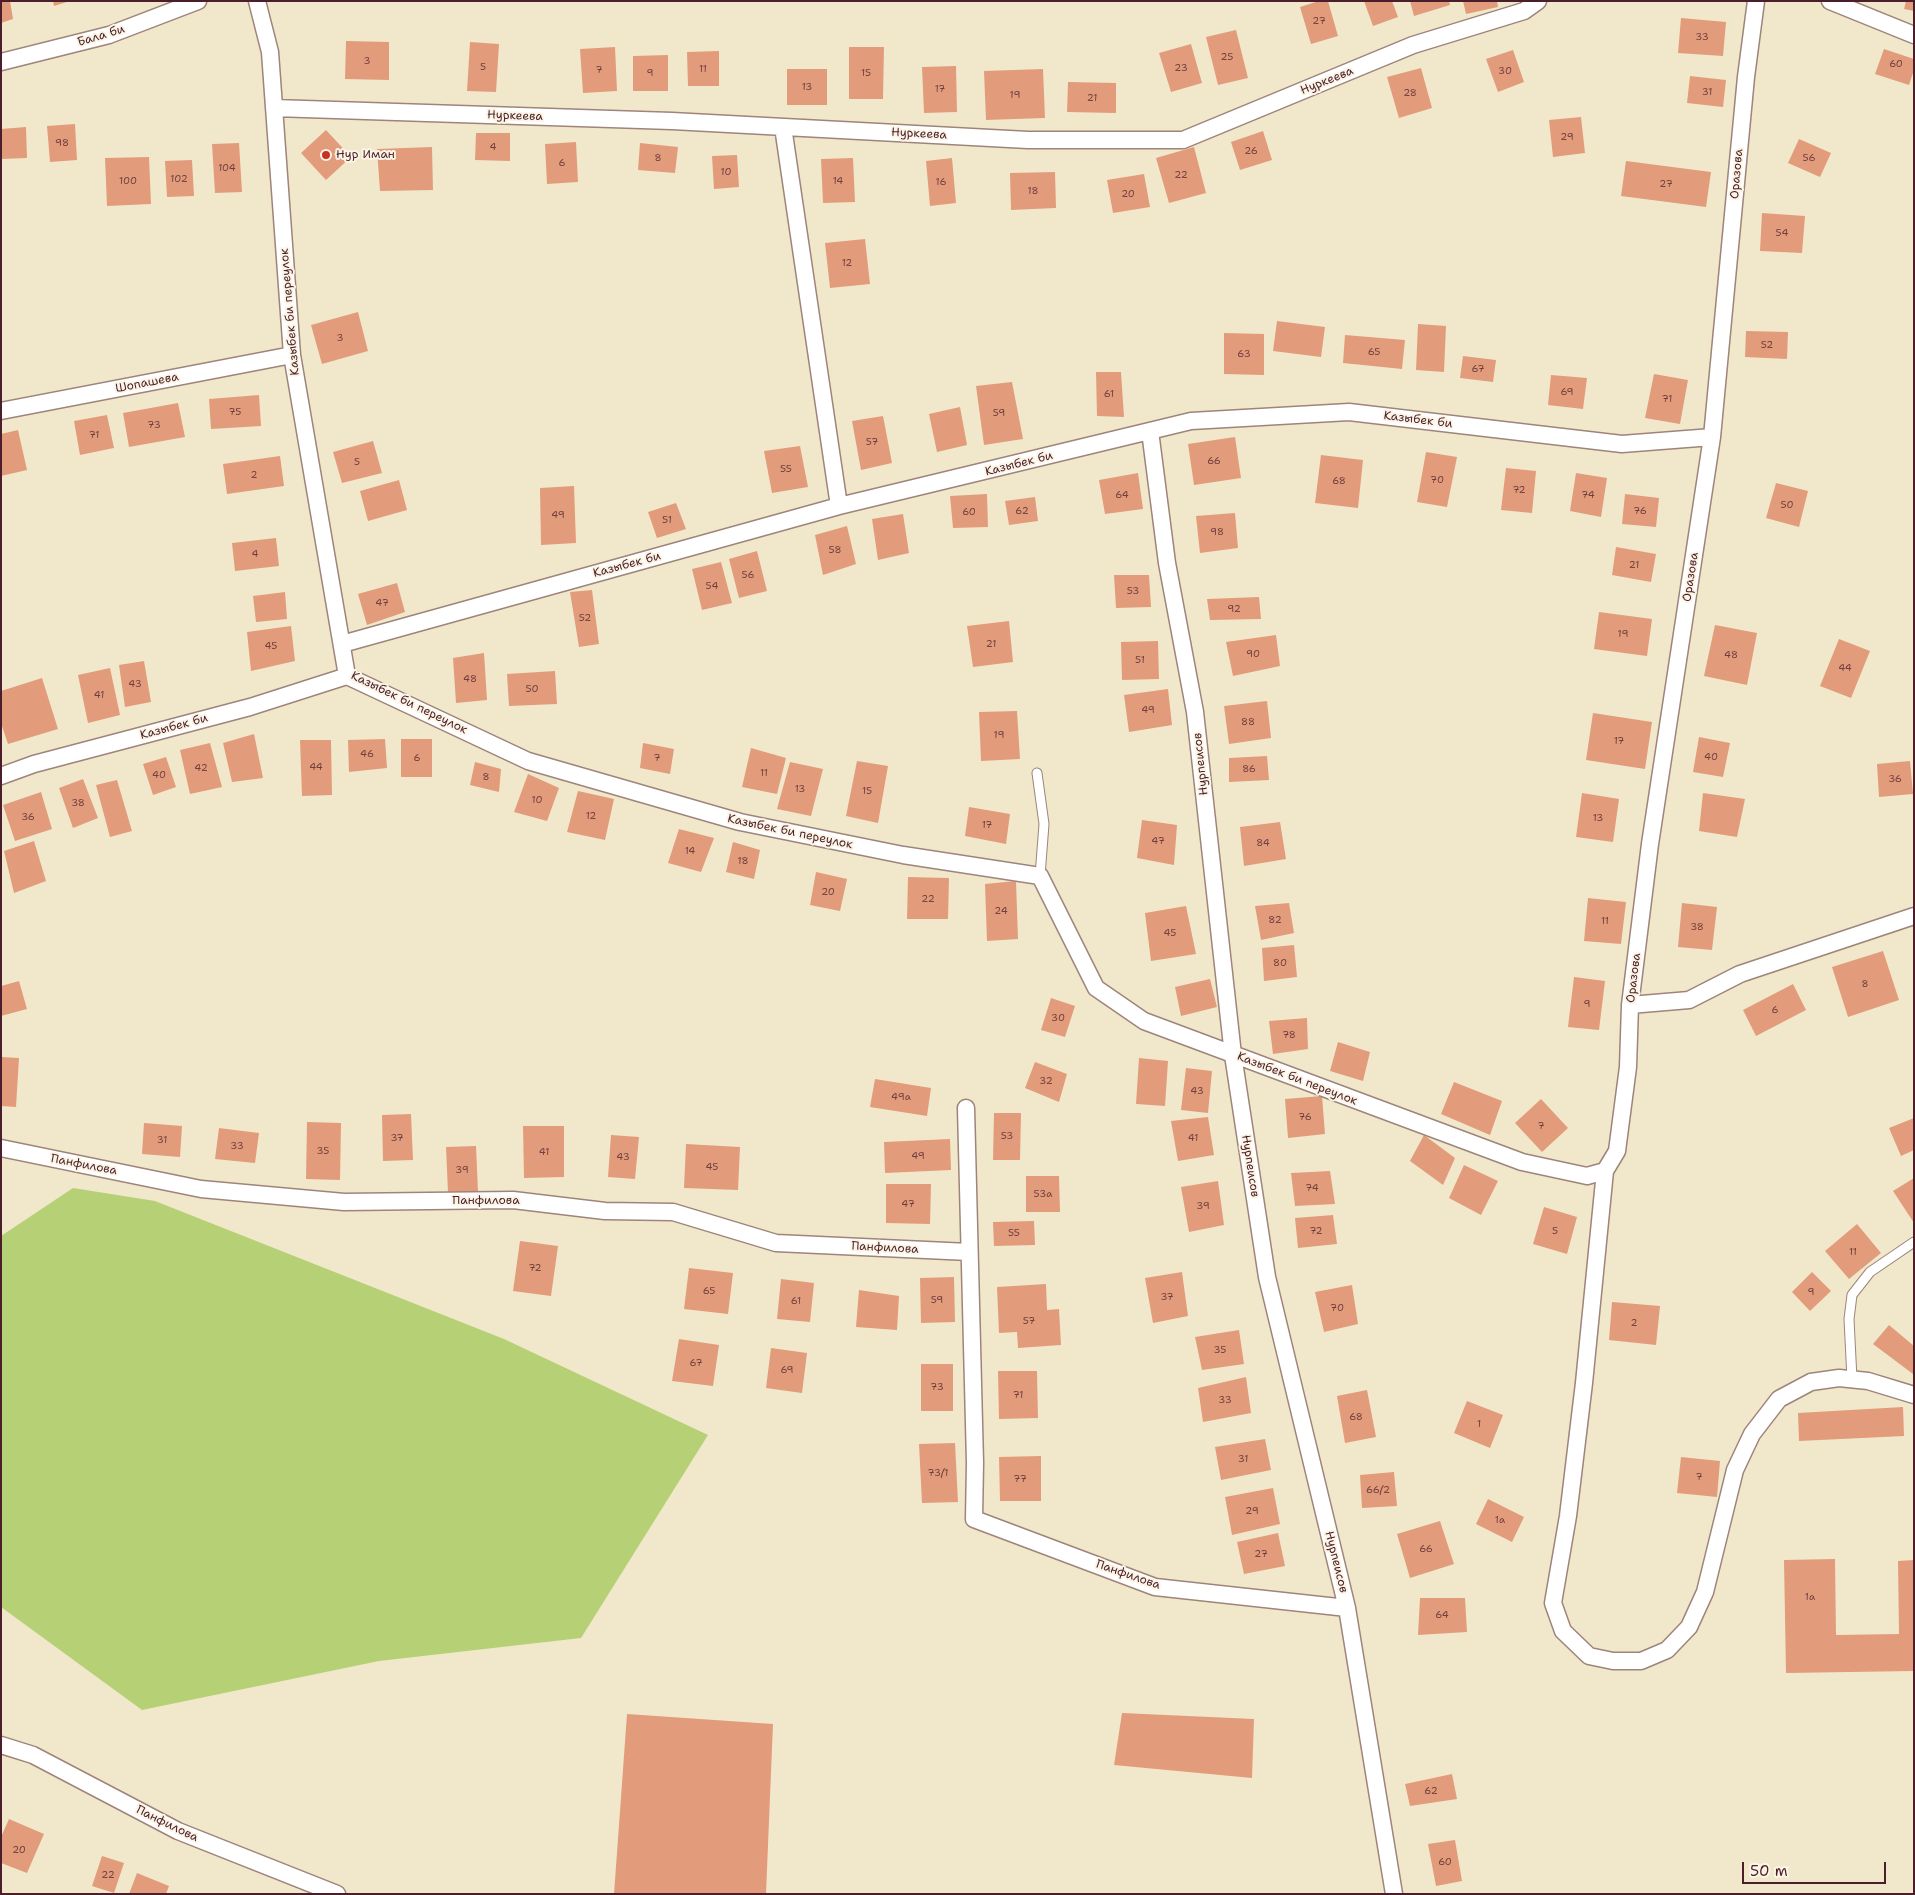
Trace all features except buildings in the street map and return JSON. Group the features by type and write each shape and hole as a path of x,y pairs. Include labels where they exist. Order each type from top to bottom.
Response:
{"street":[{"name":"Бала би","path":"1,62 108,35 198,1"},
{"name":"Казыбек би переулок","path":"258,1 270,52 292,355 347,676 528,761 740,822 903,856 1040,876 1096,988 1144,1021 1522,1162 1587,1176 1605,1171"},
{"name":"Нуркеева","path":"274,108 662,121 1028,140 1183,140 1413,45 1524,11 1538,1"},
{"name":"Оразова","path":"1605,1171 1617,1151 1628,1067 1630,1005 1650,844 1712,437 1746,77 1756,1"},
{"path":"1830,1 1914,35"},
{"path":"783,127 839,506"},
{"name":"Шопашева","path":"1,411 292,355"},
{"name":"Казыбек би","path":"342,644 839,506 1191,421 1349,412 1622,444 1712,437"},
{"name":"Нурпеисов","path":"1150,431 1167,563 1195,712 1233,1055 1268,1277 1347,1608 1394,1894"},
{"name":"Казыбек би","path":"1,776 34,764 250,707 347,676"},
{"path":"1630,1005 1689,1000 1740,974 1914,916"},
{"name":"Панфилова","path":"966,1108 975,1463 974,1519 1155,1587 1347,1608"},
{"name":"Панфилова","path":"1,1148 201,1190 344,1202 514,1200 605,1211 673,1212 776,1243 969,1252"},
{"path":"1605,1171 1584,1383 1568,1516 1554,1603 1563,1631 1589,1656 1613,1661 1642,1661 1667,1650 1689,1627 1705,1592 1735,1470 1752,1434 1779,1399 1810,1382 1839,1378 1868,1381 1914,1395"},
{"name":"Панфилова","path":"1,1745 34,1755 178,1832 337,1894"}],"lane":[{"path":"1037,773 1044,824 1040,876"},
{"path":"1852,1379 1849,1319 1852,1295 1870,1272 1914,1242"}],"green space":[{"path":"73,1188 155,1201 504,1339 708,1435 581,1638 379,1661 142,1710 1,1607 1,1236"}],"place":[{"name":"Нур Иман","path":"326,155"}]}
